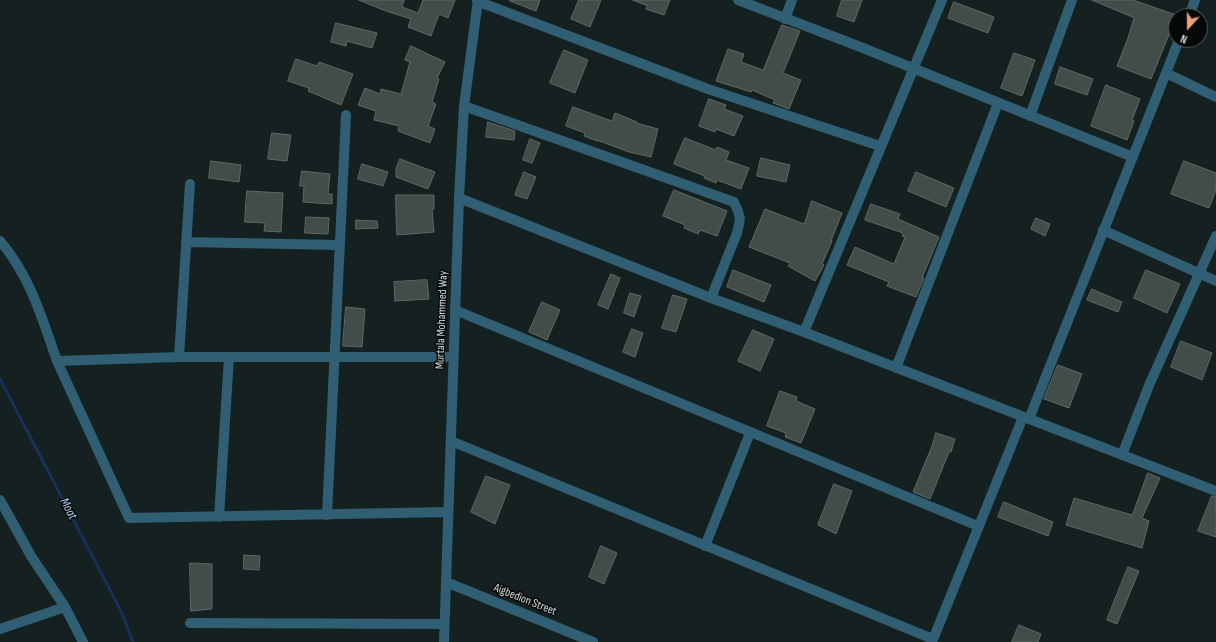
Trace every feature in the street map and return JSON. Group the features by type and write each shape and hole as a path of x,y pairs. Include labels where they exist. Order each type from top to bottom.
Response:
{"street":[{"path":"738,0 913,68 1133,157"},
{"path":"785,19 792,0"},
{"path":"804,332 880,146 942,0"},
{"path":"1030,116 1072,0"},
{"path":"477,1 708,89 880,146"},
{"name":"Murtala Mohammed Way","path":"444,642 459,198 464,106 477,1"},
{"path":"451,441 932,641 978,526 1026,418 1133,157 1176,48"},
{"path":"1166,73 1216,98"},
{"path":"896,368 998,103"},
{"path":"464,106 734,202 740,216 739,228 711,298"},
{"path":"327,515 346,115"},
{"path":"179,357 190,184"},
{"path":"459,198 711,298 1215,489"},
{"path":"1103,230 1216,281"},
{"path":"1122,455 1150,383 1216,236"},
{"path":"0,242 10,252 33,293 57,361 129,518 448,512"},
{"path":"186,242 339,245"},
{"path":"455,310 978,526"},
{"path":"57,361 179,357 454,357"},
{"path":"219,517 229,357"},
{"path":"704,546 750,433"},
{"path":"0,500 31,556 65,607 83,642"},
{"name":"Aigbedion Street","path":"446,582 594,642"},
{"path":"0,629 65,607"},
{"path":"190,624 444,624"}],"building":[{"path":"359,0 404,0 402,7 418,13 423,0 455,0 448,18 439,14 431,36 408,27 411,19"},
{"path":"510,0 540,0 536,11"},
{"path":"579,0 601,0 590,27 571,19"},
{"path":"633,0 670,0 664,15 646,9 647,6"},
{"path":"842,0 862,0 854,22 837,16"},
{"path":"1092,0 1133,0 1168,12 1168,37 1151,79 1117,66 1134,18"},
{"path":"954,2 994,17 988,33 948,18"},
{"path":"336,23 377,33 372,48 347,41 346,46 331,42"},
{"path":"782,25 800,31 783,73 801,80 789,109 773,103 775,100 752,90 751,92 716,81 728,49 744,54 741,62 763,70"},
{"path":"411,46 445,62 437,78 439,79 432,102 436,104 428,126 435,129 430,143 398,131 399,126 374,120 376,111 358,105 365,88 380,94 381,89 401,94 410,62 405,60"},
{"path":"564,50 588,60 575,93 550,83"},
{"path":"1014,53 1035,60 1022,96 1001,88"},
{"path":"296,59 317,66 319,62 353,74 341,105 308,91 309,88 288,81"},
{"path":"1060,67 1093,79 1087,95 1055,84"},
{"path":"1106,85 1140,99 1132,120 1134,121 1127,140 1091,126"},
{"path":"709,99 726,105 724,109 743,116 734,136 716,129 715,132 699,126"},
{"path":"573,107 612,121 615,113 637,122 636,123 658,129 651,157 629,152 597,141 584,136 585,133 566,126"},
{"path":"488,122 515,131 514,140 486,137"},
{"path":"272,133 291,135 287,161 268,159"},
{"path":"685,138 716,150 717,147 729,152 726,160 749,168 741,189 717,180 716,183 704,178 705,176 674,164"},
{"path":"530,139 540,143 532,163 523,160"},
{"path":"761,158 790,165 786,182 757,176"},
{"path":"400,159 435,172 428,189 396,177 396,169"},
{"path":"211,161 241,165 239,182 209,178"},
{"path":"1184,161 1216,173 1216,190 1209,208 1171,194"},
{"path":"362,164 388,172 383,186 358,179"},
{"path":"302,171 330,174 328,194 332,194 332,204 303,202 304,186 300,186"},
{"path":"524,172 536,177 527,199 515,195"},
{"path":"916,172 954,188 946,207 908,191"},
{"path":"674,190 727,211 717,236 700,230 698,234 684,228 685,225 663,216"},
{"path":"247,191 283,193 281,232 264,231 265,223 245,222"},
{"path":"396,195 434,195 434,209 432,209 434,232 397,235"},
{"path":"812,201 842,213 822,264 824,265 815,281 788,266 790,263 749,247 765,209 804,224"},
{"path":"871,204 900,214 898,219 939,237 916,297 887,286 889,282 847,265 855,247 894,264 905,237 902,236 903,233 865,220"},
{"path":"306,217 329,218 328,234 305,233"},
{"path":"1036,218 1050,224 1045,236 1031,229"},
{"path":"356,220 377,221 378,228 356,229"},
{"path":"733,270 771,285 764,302 727,287"},
{"path":"1146,270 1180,284 1167,313 1134,298"},
{"path":"611,274 620,278 608,309 598,305"},
{"path":"427,280 429,299 395,301 394,282"},
{"path":"1092,289 1122,302 1118,312 1087,300"},
{"path":"630,293 641,296 634,317 624,313"},
{"path":"673,295 687,299 676,332 662,328"},
{"path":"542,302 560,310 547,340 529,332"},
{"path":"346,307 365,309 362,347 343,346"},
{"path":"632,329 643,333 635,357 623,352"},
{"path":"753,330 774,339 760,371 738,361"},
{"path":"1181,341 1212,353 1202,380 1171,367"},
{"path":"1058,365 1082,374 1069,408 1044,399"},
{"path":"780,391 797,397 796,401 815,409 801,443 785,437 786,433 767,426"},
{"path":"936,433 955,439 951,452 949,452 930,499 913,492"},
{"path":"1148,473 1160,478 1142,518 1149,521 1142,548 1066,525 1074,498 1132,515"},
{"path":"486,476 510,485 495,524 471,512"},
{"path":"834,484 852,491 836,534 818,525"},
{"path":"1212,496 1216,497 1216,537 1198,531"},
{"path":"1004,502 1053,522 1048,536 998,517"},
{"path":"601,546 617,553 604,584 589,577"},
{"path":"244,555 260,556 259,570 244,569"},
{"path":"190,563 212,564 212,609 191,611"},
{"path":"1128,567 1139,571 1117,624 1107,620"},
{"path":"1019,625 1041,634 1038,642 1012,642"}],"waterway":[{"name":"Moat","path":"0,379 121,611 133,642"}]}
